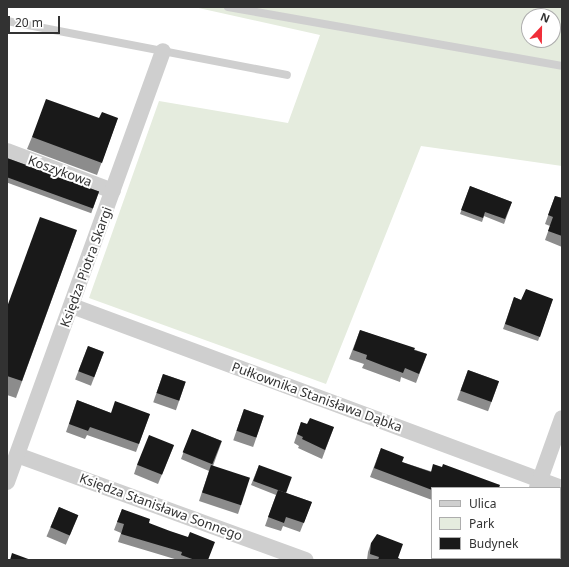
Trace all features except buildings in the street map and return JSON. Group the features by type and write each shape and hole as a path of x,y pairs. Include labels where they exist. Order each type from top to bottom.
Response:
{"street":[{"name":"Księdza Piotra Skargi","path":"7,482 114,190 163,51"},
{"name":"Koszykowa","path":"7,151 114,190"},
{"name":"Pułkownika Stanisława Dąbka","path":"72,306 539,484 556,487"},
{"path":"539,484 562,418"},
{"name":"Księdza Stanisława Sonnego","path":"17,455 305,560"}],"lane":[{"path":"228,7 562,66"},
{"path":"7,21 287,75"}],"green space":[{"path":"194,7 562,7 562,166 421,146 326,384 89,298 159,101 288,123 320,35"}]}
